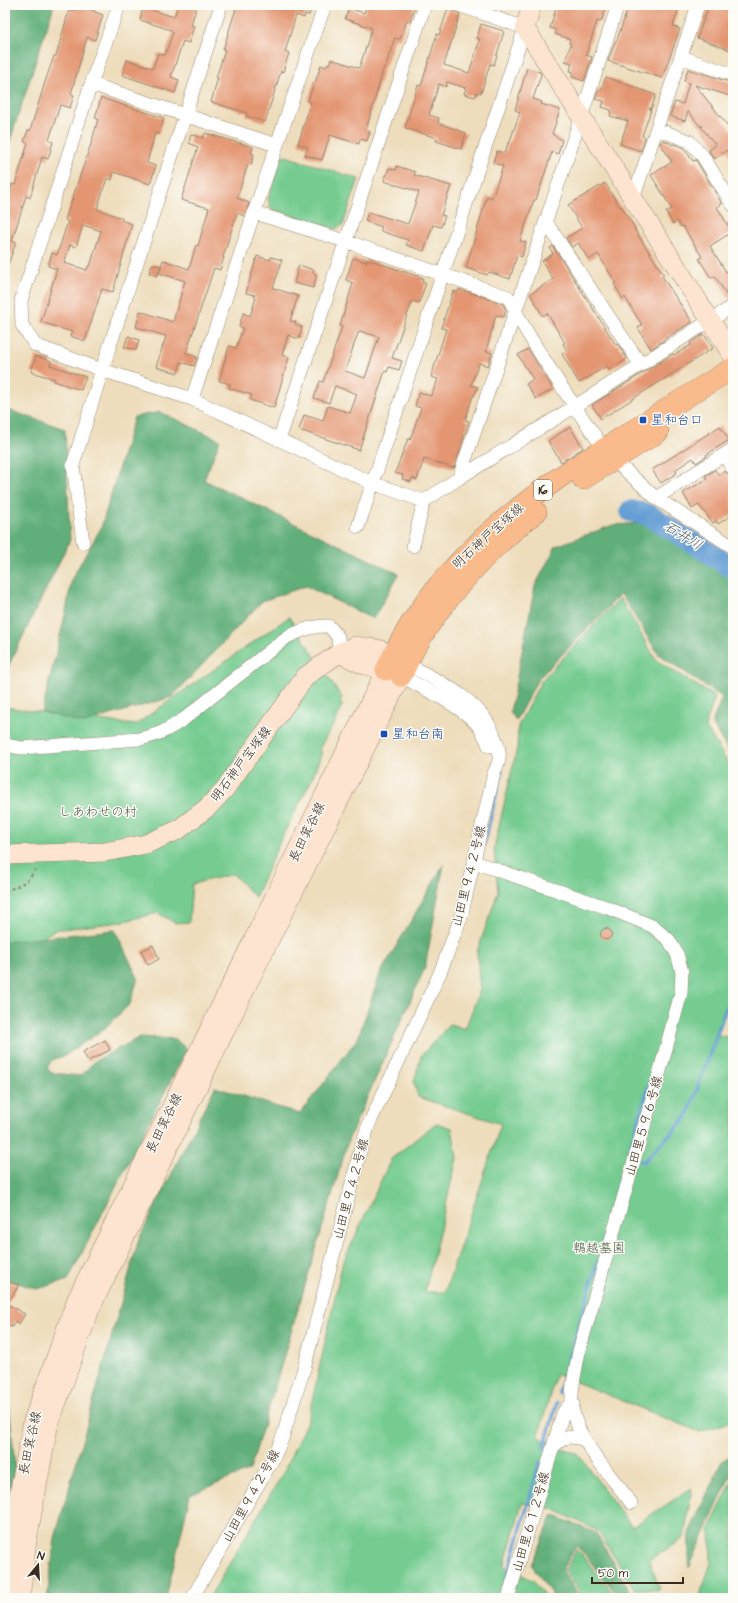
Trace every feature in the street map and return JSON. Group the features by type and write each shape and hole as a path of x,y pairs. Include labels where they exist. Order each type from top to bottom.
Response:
{"main road":[{"name":"明石神戸宝塚線","path":"609,455 733,368"},
{"name":"明石神戸宝塚線","path":"397,667 428,597 451,569 479,541 513,512 557,479 609,455 733,385"}],"street":[{"path":"118,5 21,301 22,325 35,345 102,370 192,399 372,483 424,501"},
{"path":"83,542 73,465 102,370 221,5"},
{"path":"192,399 255,213 276,145 325,5"},
{"path":"279,440 425,5"},
{"path":"460,5 525,28 709,321 733,356"},
{"path":"358,527 532,5"},
{"path":"459,478 618,5"},
{"path":"633,199 698,5"},
{"path":"681,57 733,74"},
{"path":"91,84 276,145"},
{"path":"657,129 689,141 702,155 733,205"},
{"path":"255,213 345,241 508,297 523,325 574,407 609,455 656,498 733,547"},
{"path":"546,222 641,365"},
{"path":"413,546 424,501 733,306"},
{"path":"656,498 728,452 733,469"},
{"path":"5,745 21,748 153,737 170,729 184,719 287,637 306,629 319,626 329,626 338,637 339,653"},
{"name":"明石神戸宝塚線","path":"5,855 105,852 146,844 178,830 208,807 224,790 306,676 339,653 355,646 372,648 397,667"},
{"name":"山田里９４２号線","path":"192,1598 273,1459 282,1439 305,1365 364,1137 380,1098 440,973 461,917 494,773 499,759 499,746 494,733 485,719 471,703 449,688 397,667"},
{"name":"長田箕谷線","path":"6,1598 12,1532 33,1421 77,1299 397,667"},
{"name":"長田箕谷線","path":"20,1598 27,1540 48,1426 90,1309 245,989 397,667"},
{"name":"山田里５９６号線","path":"474,862 608,908 652,926 669,940 677,954 682,972 681,993 579,1351 572,1394 573,1411 585,1440 631,1503"},
{"name":"山田里６１２号線","path":"508,1598 563,1413 567,1407 572,1404"},
{"path":"553,1447 560,1440 566,1437 577,1437 585,1440"}],"path":[{"path":"5,891 23,884 32,877 37,865"}],"green space":[{"path":"5,5 54,5 5,156"},
{"path":"282,155 359,179 343,225 335,229 271,209 268,199"},
{"path":"5,409 65,429 70,540 5,673"},
{"path":"160,412 220,440 204,480 399,574 373,619 306,586 262,601 172,697 83,723 42,712 66,611 72,578 101,528 134,417"},
{"path":"644,523 733,572 733,760 712,723 722,697 658,654 621,594 538,679 516,720 510,712 535,586 556,546 613,525"},
{"name":"鵯越墓園","path":"620,598 656,660 715,697 705,726 733,771 733,989 717,1034 733,1039 733,1421 700,1432 556,1374 538,1437 579,1455 632,1527 692,1488 684,1538 649,1560 660,1590 634,1589 598,1531 553,1509 522,1503 504,1566 534,1581 546,1598 209,1598 283,1473 308,1419 342,1265 391,1159 436,1123 452,1128 457,1158 425,1292 445,1292 501,1124 418,1097 414,1082 421,1056 450,1024 465,1029 480,990 477,952 498,892 494,848 517,748 518,726 541,681"},
{"name":"しあわせの村","path":"289,617 342,698 340,702 342,705 338,717 319,749 322,752 311,781 283,835 255,897 233,874 192,884 189,922 175,923 158,913 120,922 54,930 5,965 5,707 135,725"},
{"path":"444,864 425,968 349,1138 250,1470 190,1495 166,1598 47,1598 55,1538 139,1239 215,1087 300,1114 358,1038 380,974"},
{"path":"115,930 138,978 130,1004 105,1028 66,1055 52,1060 47,1068 52,1073 80,1076 95,1061 140,1037 175,1039 187,1049 68,1280 37,1289 5,1279 5,942"},
{"path":"5,1358 15,1467 5,1513"},
{"path":"733,1454 733,1470 689,1568 689,1533 722,1461"},
{"path":"733,1479 733,1598 699,1598 711,1563 710,1528"},
{"path":"553,1515 596,1533 631,1593 659,1598 620,1598 577,1545 562,1570 581,1598 554,1598 532,1565"},
{"path":"577,1549 617,1598 584,1598 565,1570"}],"building":[{"path":"75,5 103,15 95,40 87,37 71,94 74,95 70,108 60,105 49,140 53,142 48,159 42,157 30,198 26,196 12,241 16,242 7,268 5,268 5,206 12,184 15,185 28,143 24,141 28,130 30,131 54,56 56,56 69,10 73,11"},
{"path":"178,5 197,5 191,25 194,26 189,43 183,41 171,77 179,80 175,93 122,75 127,60 153,68 158,53 165,55 173,32 140,20 143,7 174,17"},
{"path":"237,5 313,5 309,15 305,14 304,18 296,15 285,52 289,53 283,72 281,71 265,122 246,116 247,113 211,102 218,78 216,78 225,50 223,50"},
{"path":"367,5 415,5 410,21 407,20 400,39 395,38 384,67 366,130 370,132 367,141 360,139 359,144 330,135 322,160 305,155 308,147 298,144 311,102 308,101 321,65 326,67 331,59 359,68 372,28 345,19 349,8 364,13"},
{"path":"557,5 607,5 601,22 597,21 586,55 592,57 584,81 572,77 573,72 570,71 572,63 565,61 571,44 569,43 570,39 555,34 556,30 550,28"},
{"path":"629,5 680,5 673,26 680,29 662,78 608,61"},
{"path":"709,5 733,5 733,51 697,38"},
{"path":"448,9 460,14 444,65 469,73 480,39 477,38 481,24 504,31 494,65 490,64 481,93 477,92 475,97 464,94 466,88 447,82 446,87 439,84 429,115 439,118 438,123 466,133 461,149 436,141 437,138 405,128 418,85 421,86 437,34 439,35"},
{"path":"527,68 540,72 541,75 533,99 542,102 541,104 560,110 552,134 562,140 558,154 552,152 536,200 534,200 520,241 526,242 522,257 517,255 510,279 489,272 487,275 466,268 487,196 492,198 503,166 493,163 497,151 505,153 520,112 515,110"},
{"path":"688,69 733,83 733,97 695,85 733,132 733,159 727,150 714,159 709,150 716,145 701,127 703,126 700,126 688,111 685,121 670,116 675,102 683,104 689,83 684,81"},
{"path":"606,77 656,95 651,109 649,108 651,110 642,136 645,137 641,151 620,144 628,121 610,116 611,110 602,107 604,101 595,99 599,89 601,90"},
{"path":"101,98 164,118 159,134 155,133 147,163 156,166 150,184 114,172 112,180 107,178 97,209 122,218 121,220 132,224 113,292 102,289 85,341 70,336 72,332 41,322 57,269 48,266 52,253 57,255 68,221 65,220 98,119 95,118","holes":["83,225 101,231 90,266 88,266 87,270 64,263 70,245 76,247"]},
{"path":"205,133 253,147 251,153 254,154 251,165 248,164 237,198 249,203 245,216 237,213 220,270 214,268 186,353 197,357 194,366 181,362 178,373 156,367 166,336 136,327 140,311 173,322 185,281 159,273 163,260 189,269 196,245 198,246 209,208 181,200 198,147 189,143 191,134 203,138"},
{"path":"663,140 672,145 674,144 684,148 693,161 696,160 722,204 717,207 732,232 710,246 726,272 733,267 733,298 729,299 715,276 711,278 699,259 702,257 683,226 681,227 677,221 673,224 666,212 672,209 651,175 672,162 660,143"},
{"path":"397,166 415,172 414,175 451,186 441,215 445,216 441,227 433,225 424,251 406,245 408,240 380,231 382,227 365,221 368,212 408,224 419,192 384,181 389,168 396,170"},
{"path":"605,183 635,228 634,229 664,275 662,276 692,322 664,339 651,349 638,328 642,325 625,297 623,299 614,284 616,283 598,254 589,260 578,243 572,247 566,238 582,228 568,205"},
{"path":"553,246 616,345 618,344 627,359 609,370 607,366 579,383 562,354 567,350 563,344 565,343 547,313 543,316 530,294 553,279 542,261 553,254 550,248"},
{"path":"257,256 270,260 271,257 282,260 273,288 298,296 290,321 296,322 295,324 302,327 299,339 288,335 282,355 289,357 274,408 250,400 252,395 229,388 230,384 219,381 229,346 236,348 243,328 239,327 243,313 250,316 256,298 254,297 255,295 246,293"},
{"path":"353,258 366,262 367,259 423,278 422,282 426,283 419,303 412,301 392,358 402,361 399,370 389,367 387,372 385,371 359,450 299,430 304,415 323,421 328,406 350,413 357,394 335,386 329,403 314,398 320,381 323,382 342,327 340,326 353,283 346,280","holes":["360,331 379,337 365,378 345,371 358,333"]},
{"path":"152,264 161,266 157,276 149,273"},
{"path":"299,265 314,270 313,273 316,274 316,278 313,288 294,283"},
{"path":"459,289 503,304 506,310 504,317 496,315 486,351 492,353 488,366 479,363 471,385 478,387 473,396 465,420 469,421 454,468 424,459 417,480 412,478 411,482 402,479 403,475 395,473 408,439 410,440 421,408 415,406 419,392 431,396 438,379 431,377 446,329 441,328 453,291 458,292"},
{"path":"704,334 713,348 601,419 592,405 673,354 674,355 691,345 690,343"},
{"path":"128,336 139,340 136,350 124,347"},
{"path":"528,349 553,389 536,399 526,384 533,379 518,355"},
{"path":"36,356 51,361 50,365 86,377 81,390 54,381 55,379 31,372"},
{"path":"720,426 729,440 696,463 693,458 675,470 677,473 661,483 652,470"},
{"path":"570,427 583,448 561,462 548,441"},
{"path":"715,470 719,475 725,471 733,479 733,514 718,524 716,521 713,523 699,505 692,509 683,493 707,479 705,476"},
{"path":"604,929 608,929 610,930 610,938 604,939 601,936 601,932"},
{"path":"153,945 159,959 148,965 141,951"},
{"path":"105,1040 110,1050 88,1061 83,1052"},
{"path":"5,1281 19,1285 7,1304 25,1314 19,1324 15,1321 12,1327 5,1323"}],"waterway":[{"name":"石井川","path":"631,511 649,515 733,568"},
{"path":"484,844 502,771"},
{"path":"640,1161 643,1162 684,1120 689,1112 733,989"},
{"path":"602,1246 650,1082"},
{"path":"559,1393 598,1261"},
{"path":"544,1448 557,1403"},
{"path":"502,1594 540,1462"}],"place":[{"name":"星和台口","path":"643,420"},
{"name":"星和台南","path":"384,734"}]}
